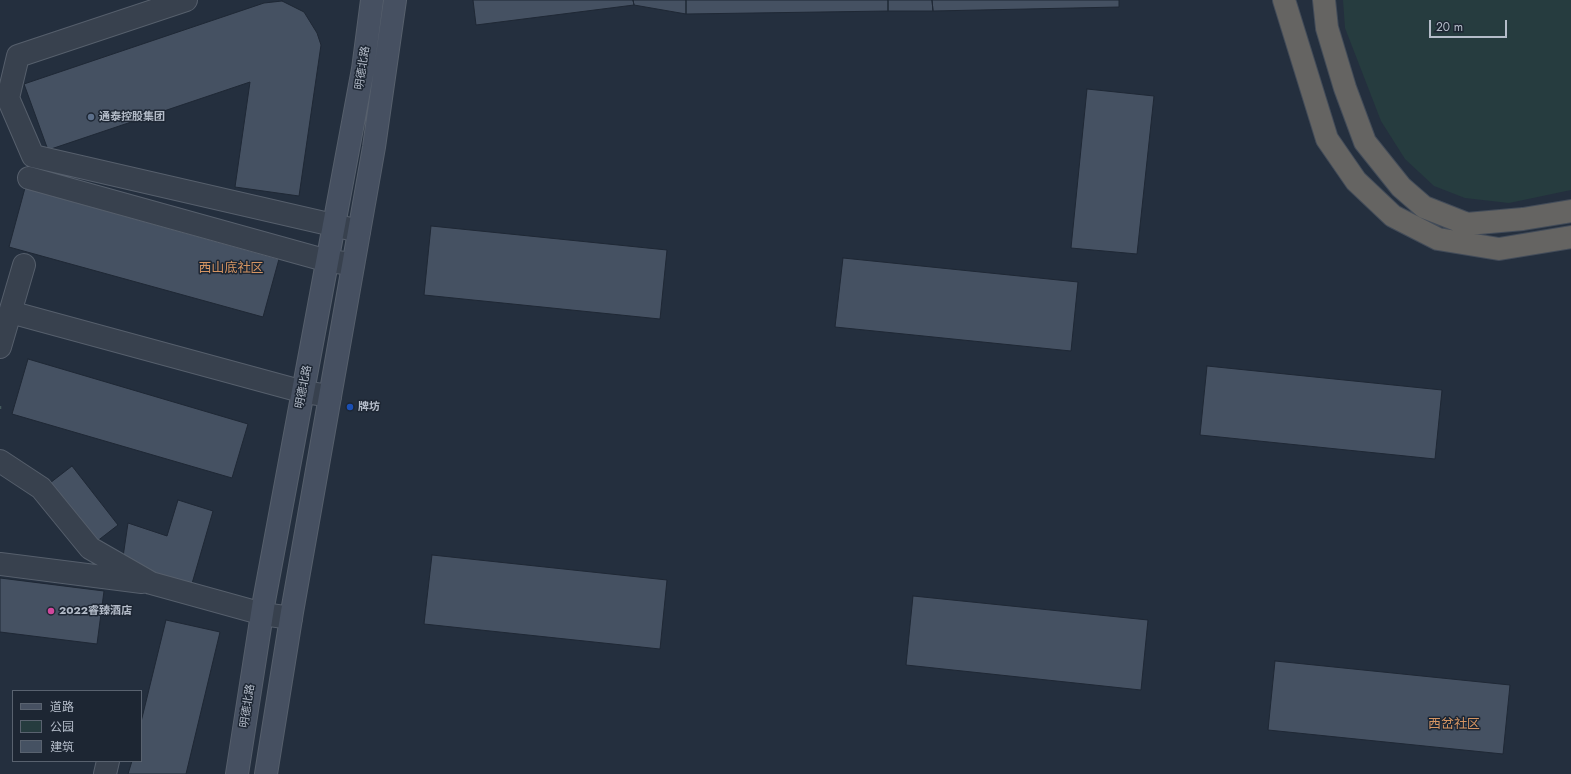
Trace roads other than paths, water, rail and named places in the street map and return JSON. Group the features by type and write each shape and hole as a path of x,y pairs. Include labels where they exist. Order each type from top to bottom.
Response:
{"highway":[{"path":"1284,0 1327,139 1356,181 1393,216 1438,239 1499,250 1571,237"},
{"path":"1324,0 1327,28 1345,88 1365,142 1401,187 1424,207 1467,224 1523,219 1571,211"}],"main road":[{"name":"明德北路","path":"237,774 263,614 363,69 372,0"},
{"name":"明德北路","path":"266,774 291,618 375,140 395,0"}],"street":[{"path":"186,0 18,56 8,98 33,156 359,231"},
{"path":"29,178 328,261 353,264"},
{"path":"0,347 24,265"},
{"path":"10,312 304,392 330,396"},
{"path":"0,461 41,488 90,548 151,583"},
{"path":"0,564 151,583 263,614 291,618"},
{"path":"105,774 108,762"}],"place":[{"name":"通泰控股集团","path":"91,117"},
{"name":"牌坊","path":"350,407"},
{"name":"2022睿臻酒店","path":"51,611"}],"district":[{"name":"西山底社区","path":"231,269"},
{"name":"西岔社区","path":"1454,725"}]}
